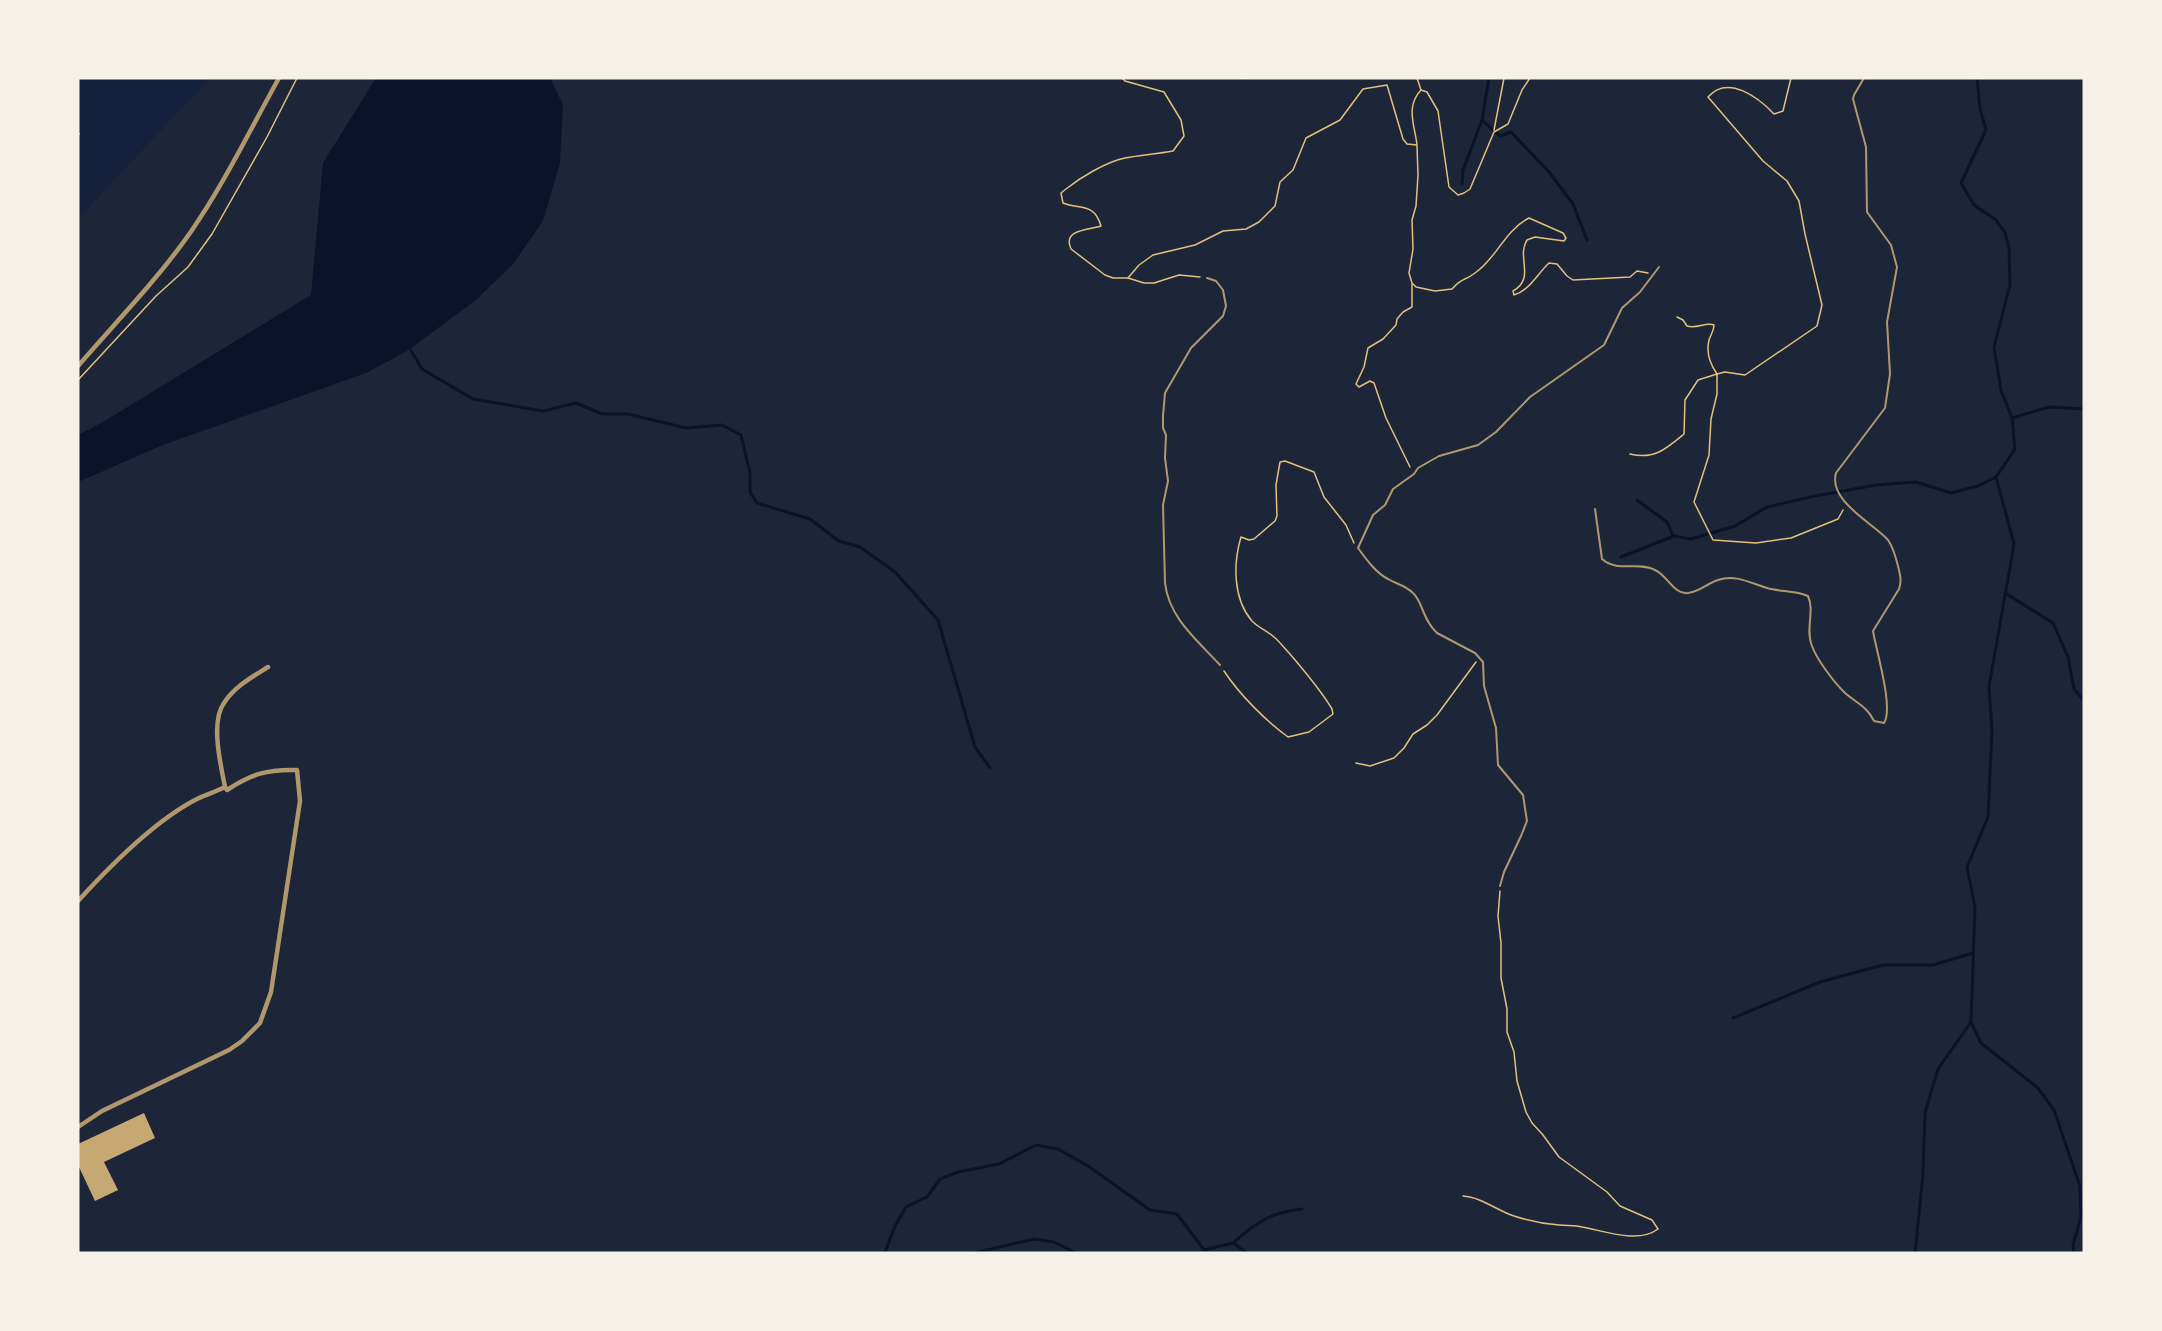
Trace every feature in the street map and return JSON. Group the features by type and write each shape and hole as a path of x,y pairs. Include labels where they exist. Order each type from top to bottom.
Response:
{"street":[{"path":"78,366 167,265 190,234 279,78"},
{"path":"225,787 218,739 223,704 242,684 268,667"},
{"path":"78,902 100,877 160,824 198,798 225,787 227,790 250,776 280,769 297,770 300,801 297,824 271,992 260,1023 229,1050 102,1111 78,1127"}],"lane":[{"path":"1595,509 1602,559 1607,563 1618,567 1656,570 1682,593 1689,593 1717,580 1741,579 1767,588 1808,596 1811,605 1809,626 1812,647 1844,692 1864,706 1874,721 1884,723 1888,717 1887,705 1873,631 1899,589 1900,574 1887,540 1845,501 1836,485 1836,473 1885,408 1890,374 1887,322 1898,267 1891,245 1867,212 1866,147 1853,99 1864,78"},
{"path":"1500,886 1527,821 1520,789 1498,765 1496,728 1484,686 1485,668 1480,657 1466,647 1437,633 1426,621 1415,594 1381,575 1358,548 1373,515 1384,505 1393,489 1414,474 1418,468 1439,456 1478,445 1496,432 1530,397 1604,345 1622,308 1640,292 1652,273 1659,267"},
{"path":"1207,278 1216,282 1223,290 1226,306 1223,316 1191,348 1165,393 1162,416 1166,435 1165,458 1168,481 1164,505 1165,583 1175,615 1220,665"}],"path":[{"path":"78,380 156,296 188,267 212,234 267,137 297,78"},
{"path":"1122,78 1125,81 1164,92 1181,120 1184,136 1173,151 1125,158 1099,168 1061,193 1061,198 1066,205 1080,205 1095,213 1101,226 1075,231 1068,243 1071,249 1105,275 1113,278 1128,278 1144,283 1179,275 1207,278"},
{"path":"1417,78 1421,90"},
{"path":"1421,90 1427,92 1438,111 1449,188 1458,195 1470,189 1494,132 1504,78"},
{"path":"1494,132 1508,124 1522,90 1530,78"},
{"path":"1630,454 1644,458 1665,450 1684,434 1685,400 1698,380 1725,372 1745,375 1816,326 1822,305 1804,234 1799,201 1787,182 1763,161 1708,97 1713,91 1724,88 1744,90 1760,99 1774,114 1783,111 1791,78"},
{"path":"1128,278 1139,265 1153,255 1196,244 1223,231 1246,229 1259,222 1275,206 1280,182 1293,170 1306,138 1340,120 1363,89 1379,85 1387,86 1403,139 1407,144 1417,145"},
{"path":"1414,474 1386,418 1374,383 1370,381 1359,387 1356,384 1364,367 1368,348 1383,339 1396,325 1397,319 1403,312 1412,307 1412,283 1409,273 1413,249 1412,220 1416,206 1418,176 1417,145 1411,120 1416,96 1421,90"},
{"path":"1412,283 1424,290 1452,289 1460,279 1474,275 1491,259 1502,241 1522,222 1530,218 1563,233 1566,238 1564,241 1535,237 1527,240 1523,251 1526,264 1523,280 1518,289 1513,291 1514,295 1528,287 1548,262 1557,264 1573,280 1630,277 1637,271 1652,273"},
{"path":"1677,317 1687,326 1709,324 1714,326 1715,330 1708,343 1708,353 1717,374 1718,394 1711,419 1709,455 1694,502 1713,540 1756,543 1791,538 1838,519 1844,510 1845,501"},
{"path":"1220,665 1230,681 1288,738 1309,732 1333,714 1327,701 1310,678 1275,637 1266,633 1251,619 1238,593 1235,556 1241,537 1254,539 1275,521 1279,464 1283,460 1314,472 1324,497 1346,525 1358,548"},
{"path":"1356,763 1370,766 1394,758 1413,734 1437,716 1480,657"},
{"path":"1463,1196 1472,1197 1514,1216 1538,1222 1580,1226 1628,1235 1645,1235 1658,1229 1652,1220 1620,1206 1607,1192 1558,1157 1526,1112 1517,1082 1514,1052 1507,1032 1507,1008 1501,978 1498,916 1500,886"}],"shaded area":[{"path":"210,78 2084,78 2084,1253 78,1253 78,219"},
{"path":"376,78 550,78 563,105 560,163 543,221 513,264 476,300 407,351 366,373 163,445 78,482 78,435 311,295 323,163"}],"building":[{"path":"144,1113 155,1138 104,1162 118,1190 95,1201 78,1165 78,1144"}],"waterway":[{"path":"1489,78 1482,120 1500,136 1511,132 1549,172 1573,204 1587,240"},
{"path":"1621,557 1674,536 1691,539 1735,526 1767,507 1815,496 1876,485 1916,482 1951,493 1978,486 1996,477 2015,449 2012,418 2001,390 1994,347 2010,285 2009,248 2005,233 1996,220 1974,205 1961,183 1986,130 1980,108 1977,78"},
{"path":"1462,184 1463,170 1482,120"},
{"path":"409,347 422,369 473,399 543,411 576,403 602,414 628,414 686,428 722,425 741,435 750,473 750,492 757,503 810,519 839,541 860,547 895,572 938,620 975,747 990,768"},
{"path":"2012,418 2049,407 2084,409"},
{"path":"1996,477 2014,544 1989,687 1992,730 1988,817 1967,867 1975,907 1971,1022 1981,1043 2038,1088 2054,1110 2080,1186 2081,1217 2073,1245 2074,1253"},
{"path":"1637,500 1667,522 1673,536"},
{"path":"2005,593 2053,623 2068,657 2074,689 2084,701"},
{"path":"1733,1018 1820,982 1883,965 1933,965 1973,953"},
{"path":"1915,1253 1923,1174 1925,1113 1938,1069 1971,1022"},
{"path":"885,1253 895,1226 906,1207 927,1197 940,1179 958,1172 999,1164 1036,1145 1058,1149 1088,1166 1150,1210 1177,1214 1204,1250 1233,1243 1247,1253"},
{"path":"1233,1243 1264,1220 1302,1209"},
{"path":"974,1253 1034,1239 1054,1242 1076,1253"}]}
